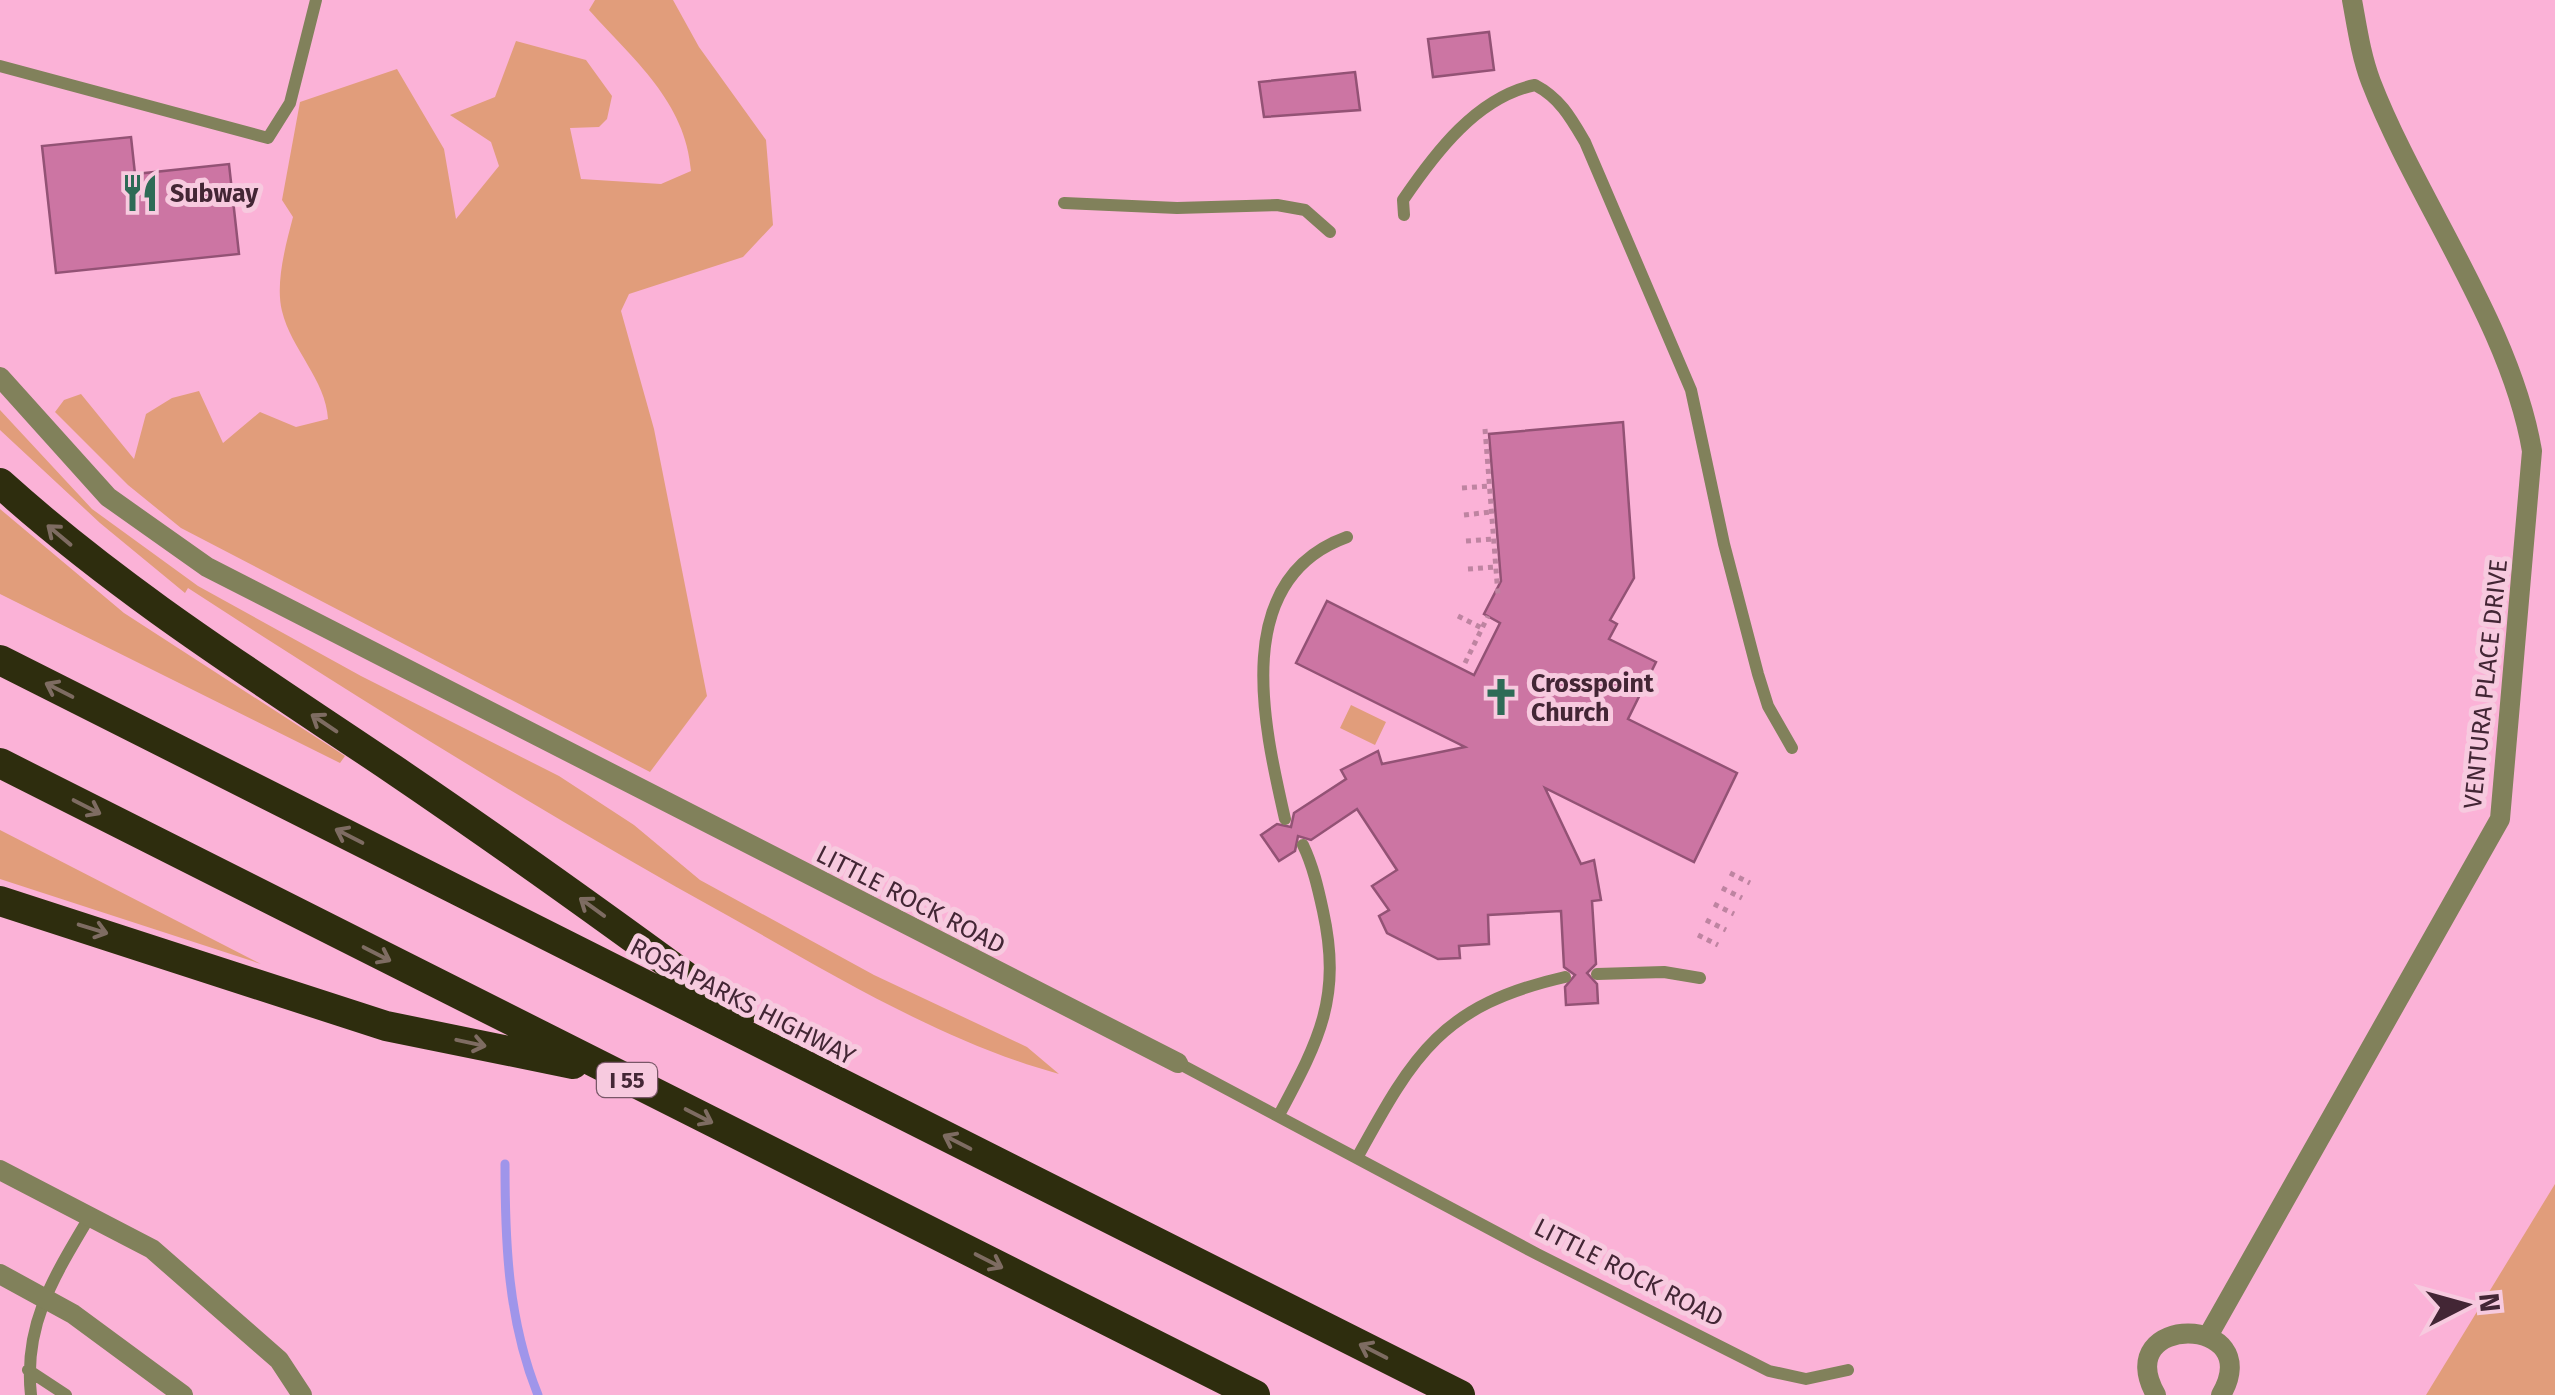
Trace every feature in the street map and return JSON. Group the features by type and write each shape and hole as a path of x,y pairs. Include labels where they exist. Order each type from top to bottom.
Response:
{"highway":[{"path":"0,483 110,578 518,854 812,1068"},
{"name":"ROSA PARKS HIGHWAY","path":"0,660 1460,1395"},
{"name":"I 55","path":"0,763 1255,1395"},
{"path":"0,900 386,1026 610,1072"}],"street":[{"name":"VENTURA PLACE DRIVE","path":"2208,1336 2500,818 2532,451 2527,420 2499,347 2370,80 2352,0"},
{"name":"LITTLE ROCK ROAD","path":"0,376 108,496 207,567 1178,1063"},
{"path":"0,1170 152,1248 278,1360 302,1395"},
{"path":"0,1274 43,1296 183,1395"},
{"path":"2156,1395 2148,1371 2157,1345 2181,1331 2208,1336 2226,1354 2228,1367 2221,1395"}],"lane":[{"path":"0,66 268,138 290,103 316,0"},
{"path":"1404,215 1403,200 1439,151 1501,96 1535,85 1554,95 1566,110 1585,142 1685,371 1758,674 1768,706 1792,748"},
{"path":"1064,203 1177,208 1276,205 1305,210 1330,232"},
{"path":"1285,819 1264,678 1267,633 1288,575 1314,550 1347,537"},
{"path":"1279,1115 1318,1038 1331,995 1328,938 1303,845"},
{"path":"1596,974 1664,972 1700,978"},
{"path":"1358,1156 1404,1073 1436,1037 1490,1003 1564,977"},
{"name":"LITTLE ROCK ROAD","path":"1178,1063 1537,1254 1782,1377 1816,1379 1848,1370"},
{"path":"31,1395 28,1370 43,1296 90,1216"},
{"path":"28,1370 66,1395"}],"path":[{"path":"1485,429 1498,595"},
{"path":"1462,488 1490,486"},
{"path":"1464,514 1492,512"},
{"path":"1466,541 1494,538"},
{"path":"1468,570 1496,567"},
{"path":"1458,616 1482,628"},
{"path":"1465,662 1488,616"},
{"path":"1730,873 1750,882"},
{"path":"1722,888 1742,898"},
{"path":"1714,904 1734,914"},
{"path":"1706,920 1726,930"},
{"path":"1698,935 1718,945"}],"shaded area":[{"path":"595,0 673,0 699,47 766,140 773,225 743,257 629,294 621,311 654,429 707,696 650,772 181,528 128,485 55,412 64,400 81,394 134,459 146,414 172,398 199,391 223,443 260,412 296,427 328,419 321,391 286,325 280,300 282,264 293,217 282,200 300,102 397,69 444,149 456,219 499,166 491,142 450,115 495,97 516,41 586,60 612,96 607,119 599,127 570,128 581,179 661,184 691,171 687,146 668,103 639,64 589,10"},
{"path":"0,410 92,509 198,586 361,676 559,776 634,825 700,880 874,975 1027,1047 1059,1074 974,1044 851,985 525,799 188,588 185,593 100,523 0,430"},
{"path":"0,509 124,613 345,756 340,763 0,594"},
{"path":"1351,705 1386,722 1375,745 1340,728"},
{"path":"0,830 261,964 0,879"},
{"path":"2555,1184 2555,1395 2426,1395"}],"building":[{"path":"1489,32 1494,70 1433,77 1428,39"},
{"path":"1355,72 1360,110 1264,117 1259,82"},
{"path":"131,137 135,174 229,164 239,254 56,273 42,146"},
{"name":"Crosspoint Church","path":"1623,422 1634,578 1610,620 1617,624 1609,639 1656,662 1628,719 1737,773 1694,862 1545,788 1581,864 1594,860 1601,900 1592,901 1596,964 1587,973 1597,984 1598,1003 1566,1005 1565,987 1575,975 1564,967 1561,911 1488,915 1489,944 1459,946 1460,958 1438,959 1387,933 1379,916 1389,910 1372,886 1397,870 1357,809 1311,840 1298,836 1295,851 1279,861 1261,835 1277,824 1291,827 1294,813 1346,779 1341,770 1378,751 1382,764 1465,747 1296,663 1327,601 1474,675 1500,623 1484,614 1501,581 1489,434"}],"waterway":[{"path":"505,1164 510,1282 520,1339 538,1395"}],"place":[{"name":"Subway","path":"140,193"},
{"name":"Crosspoint Church","path":"1501,697"}]}
